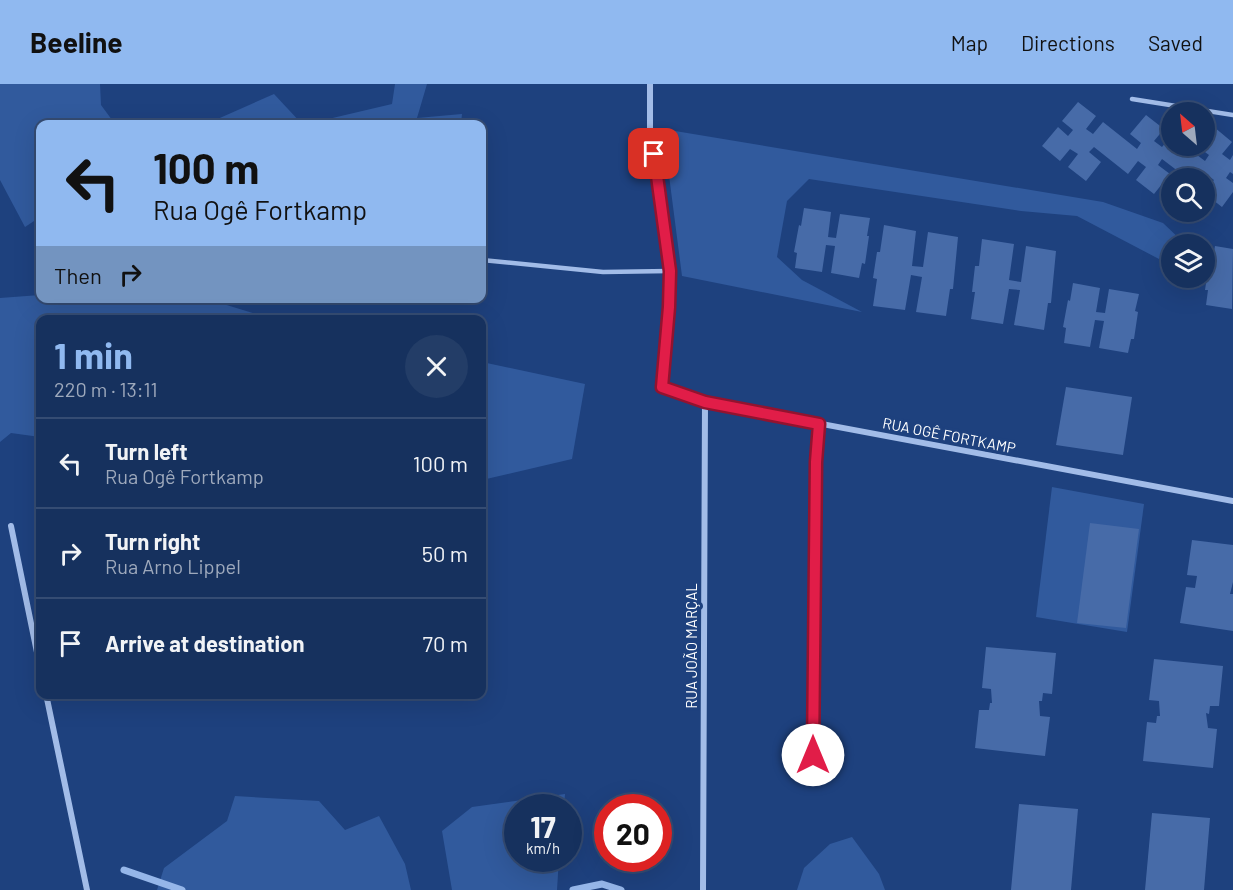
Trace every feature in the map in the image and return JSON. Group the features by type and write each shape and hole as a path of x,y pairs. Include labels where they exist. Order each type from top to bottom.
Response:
{"street":[{"path":"650,84 650,131 670,271"},
{"name":"RUA OGÊ FORTKAMP","path":"670,271 662,387 705,402 1233,501"},
{"name":"RUA JOÃO MARÇAL","path":"703,890 705,402"},
{"path":"11,526 36,648"},
{"path":"47,699 87,890"}],"lane":[{"path":"1132,99 1233,115"},
{"path":"486,260 603,272 670,271"},
{"path":"813,755 816,462 819,424"}],"shaded area":[{"path":"0,84 100,84 101,105 112,120 36,120 36,220 25,227 0,180"},
{"path":"395,84 427,84 417,118 462,114 461,120 324,120 392,104"},
{"path":"274,94 298,120 215,120"},
{"path":"663,129 1103,202 1163,223 1175,234 1161,234 1161,258 1159,259 1077,216 1021,211 809,179 787,201 777,257 802,280 862,312 682,276"},
{"path":"36,295 36,303 220,303 259,315 36,315 36,436 11,433 0,442 0,298"},
{"path":"486,363 585,384 572,459 486,479"},
{"path":"1052,487 1144,504 1127,632 1036,617"},
{"path":"235,796 319,801 345,830 379,816 405,864 411,890 157,890 164,868 227,821"},
{"path":"504,803 504,872 558,872 557,890 452,890 442,831 472,807"},
{"path":"852,837 879,874 885,890 797,890 804,868 830,844"}],"building":[{"path":"1078,102 1096,116 1086,129 1093,134 1103,122 1137,149 1141,143 1130,134 1146,115 1161,127 1161,133 1154,141 1161,146 1161,156 1198,156 1205,161 1208,156 1215,156 1215,128 1232,142 1222,154 1230,160 1233,155 1233,174 1230,172 1226,178 1233,183 1233,192 1222,207 1215,202 1215,168 1174,168 1162,159 1158,165 1162,168 1161,185 1154,194 1136,180 1146,167 1138,161 1128,174 1094,147 1089,152 1101,162 1086,181 1068,167 1078,154 1070,149 1060,161 1042,146 1058,127 1068,136 1073,130 1062,121"},
{"path":"804,208 831,212 828,237 836,238 840,214 870,218 865,264 862,263 859,278 831,273 835,246 826,245 822,272 795,268 797,253 794,252"},
{"path":"884,225 916,231 912,266 923,267 928,232 958,237 953,289 950,289 946,316 916,312 922,277 911,275 905,310 873,306 877,279 873,278"},
{"path":"982,239 1014,244 1009,280 1021,282 1026,246 1056,251 1051,303 1048,303 1044,330 1014,325 1020,290 1009,289 1003,324 971,319 975,292 972,292 975,266 979,266"},
{"path":"1215,246 1233,249 1232,309 1206,305 1208,290 1205,288 1215,288"},
{"path":"1073,283 1100,288 1096,312 1105,313 1109,289 1139,294 1135,311 1138,312 1134,339 1131,339 1128,353 1099,348 1104,321 1095,320 1090,347 1064,343 1066,328 1063,327"},
{"path":"1066,387 1132,397 1123,455 1056,445"},
{"path":"1090,523 1139,529 1126,628 1077,623"},
{"path":"1192,540 1233,545 1233,582 1230,594 1233,594 1233,631 1180,623 1186,587 1195,588 1197,576 1187,575"},
{"path":"986,647 1056,653 1052,694 1043,693 1042,701 1039,701 1040,716 1050,717 1045,756 975,748 979,710 989,710 990,703 992,703 991,689 982,688"},
{"path":"1154,659 1223,666 1219,706 1210,706 1209,714 1206,713 1208,728 1217,729 1213,768 1143,761 1147,722 1156,723 1157,716 1160,716 1159,701 1149,700"},
{"path":"1019,804 1078,809 1071,890 1011,890"},
{"path":"1152,813 1210,818 1204,890 1145,890"}],"waterway":[{"path":"124,870 182,890"},
{"path":"573,890 602,884 621,890"}],"route":[{"path":"654,154 670,271 662,387 705,402 819,424 816,462 813,755"}]}
